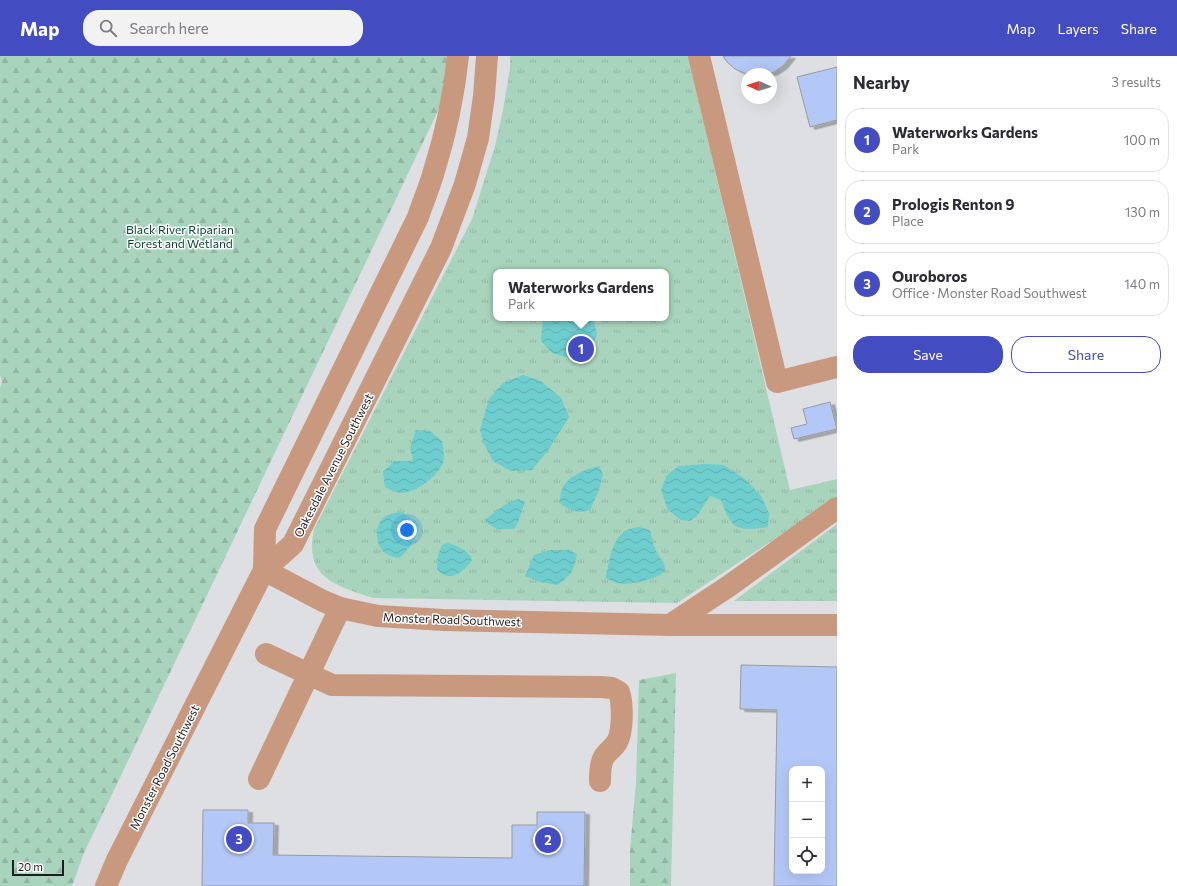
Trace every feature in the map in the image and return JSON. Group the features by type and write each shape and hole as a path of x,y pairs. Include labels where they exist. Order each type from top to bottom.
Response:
{"street":[{"path":"264,570 265,529 418,217 434,171 444,132 454,87 458,56"},
{"name":"Oakesdale Avenue Southwest","path":"264,570 293,544 441,248 464,184 478,138 484,96 487,56"},
{"path":"699,56 777,382 837,367"},
{"path":"670,625 730,586 837,508"},
{"name":"Monster Road Southwest","path":"106,886 117,860 264,570 323,601 340,608 378,616 410,619 670,625 837,626"},
{"path":"259,779 340,608"},
{"path":"266,654 332,685 612,688 619,692 622,701 620,736 616,744 605,754 602,760 600,781"}],"green space":[{"name":"Black River Riparian Forest and Wetland","path":"0,56 450,56 447,92 84,853 72,886 0,886 0,388 2,381 0,375"},
{"path":"510,56 688,56 790,490 837,479 837,498 677,603 373,598 346,589 325,577 318,569 314,559 312,546 314,529 472,219 495,146 510,68"},
{"path":"837,524 837,601 734,601"},
{"path":"676,673 671,886 630,886 630,849 636,783 639,680"}],"water":[{"path":"543,321 594,321 597,334 589,353 566,357 552,353 541,341"},
{"path":"523,375 541,381 561,398 569,417 549,449 532,470 511,471 493,461 484,444 480,430 489,399 503,383"},
{"path":"416,430 430,431 442,441 444,461 430,480 423,485 409,492 395,492 385,487 383,472 394,461 413,461 410,448"},
{"path":"705,464 724,465 745,479 761,496 769,513 768,527 749,529 737,527 729,518 721,500 710,496 697,516 690,521 681,520 668,510 661,490 667,475 679,466"},
{"path":"599,466 603,474 599,490 590,510 577,512 560,503 561,491 564,485 572,477 583,471"},
{"path":"518,499 525,501 518,523 514,529 497,529 484,521 504,505"},
{"path":"402,512 419,524 417,534 410,547 400,558 390,556 382,550 379,545 377,530 384,517"},
{"path":"639,527 650,530 654,547 664,563 665,571 655,577 641,582 626,584 613,582 606,578 608,565 615,544 622,533 632,528"},
{"path":"448,543 465,551 472,560 465,569 456,575 451,576 446,576 437,569 438,555 442,545"},
{"path":"551,550 568,550 577,554 575,564 566,579 557,585 540,582 525,576 534,555"}],"building":[{"path":"723,56 791,56 783,66 777,70 777,68 741,68 741,72 735,69"},
{"path":"837,67 837,120 810,127 797,77"},
{"path":"830,402 837,429 794,439 791,428 807,424 803,409"},
{"path":"741,665 837,667 837,886 774,886 777,710 740,709"},
{"path":"203,810 248,810 248,823 274,823 273,855 512,858 512,825 537,825 537,812 585,812 584,886 202,886"}],"place":[{"name":"Waterworks Gardens","path":"581,349"},
{"name":"Ouroboros","path":"239,839"},
{"name":"Prologis Renton 9","path":"548,840"}]}
